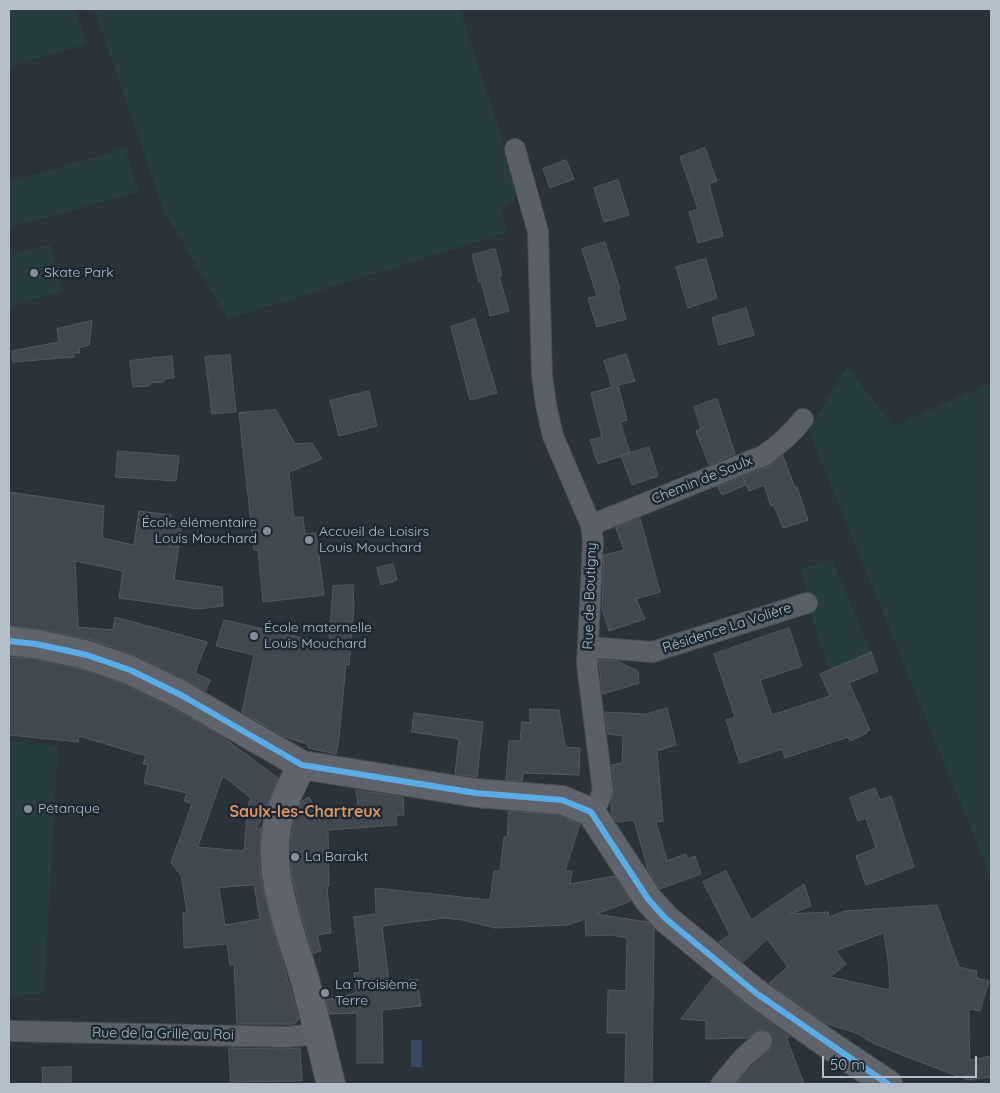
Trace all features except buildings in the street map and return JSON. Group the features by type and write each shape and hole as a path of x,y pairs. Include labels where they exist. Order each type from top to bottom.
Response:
{"main road":[{"path":"9,641 36,644 79,653 130,670 181,695 302,765 476,793 562,800 591,812 648,899 666,919 805,1034 888,1084"},
{"path":"302,765 289,790 279,817 275,870 278,888 305,980 331,1084"}],"street":[{"name":"Rue de Boutigny","path":"515,148 538,232 542,375 546,405 553,436 591,525 593,541 587,665 603,792 591,812"},
{"name":"Chemin de Saulx","path":"591,525 763,456 781,445 803,419"},
{"name":"Résidence La Volière","path":"588,647 652,652 807,603"},
{"name":"Rue de la Grille au Roi","path":"9,1031 285,1037 318,1034"},
{"path":"721,1084 743,1058 762,1040"}],"green space":[{"path":"9,9 75,9 87,44 9,67"},
{"path":"94,9 460,9 513,172 515,199 502,207 506,233 228,319 164,211"},
{"path":"125,148 139,192 9,228 9,182"},
{"name":"Skate Park","path":"50,244 63,291 9,307 9,256"},
{"path":"847,366 893,426 991,383 991,878 809,431"},
{"path":"832,559 871,652 829,670 810,611 813,610 800,569"},
{"path":"9,741 58,746 44,994 9,996"}],"water":[{"path":"411,1040 422,1040 422,1067 411,1067"}],"tunnel":[{"path":"762,1041 784,1032"}],"transit line":[{"path":"9,641 36,644 87,655 130,670 181,695 302,765 476,793 562,800 591,812 648,899 666,919 756,993 888,1084"}],"place":[{"name":"Skate Park","path":"34,273"},
{"name":"École élémentaire Louis Mouchard","path":"267,531"},
{"name":"Accueil de Loisirs Louis Mouchard","path":"309,540"},
{"name":"École maternelle Louis Mouchard","path":"254,636"},
{"name":"Pétanque","path":"28,809"},
{"name":"La Barakt","path":"295,857"},
{"name":"La Troisième Terre","path":"325,993"}],"district":[{"name":"Saulx-les-Chartreux","path":"305,812"}]}
